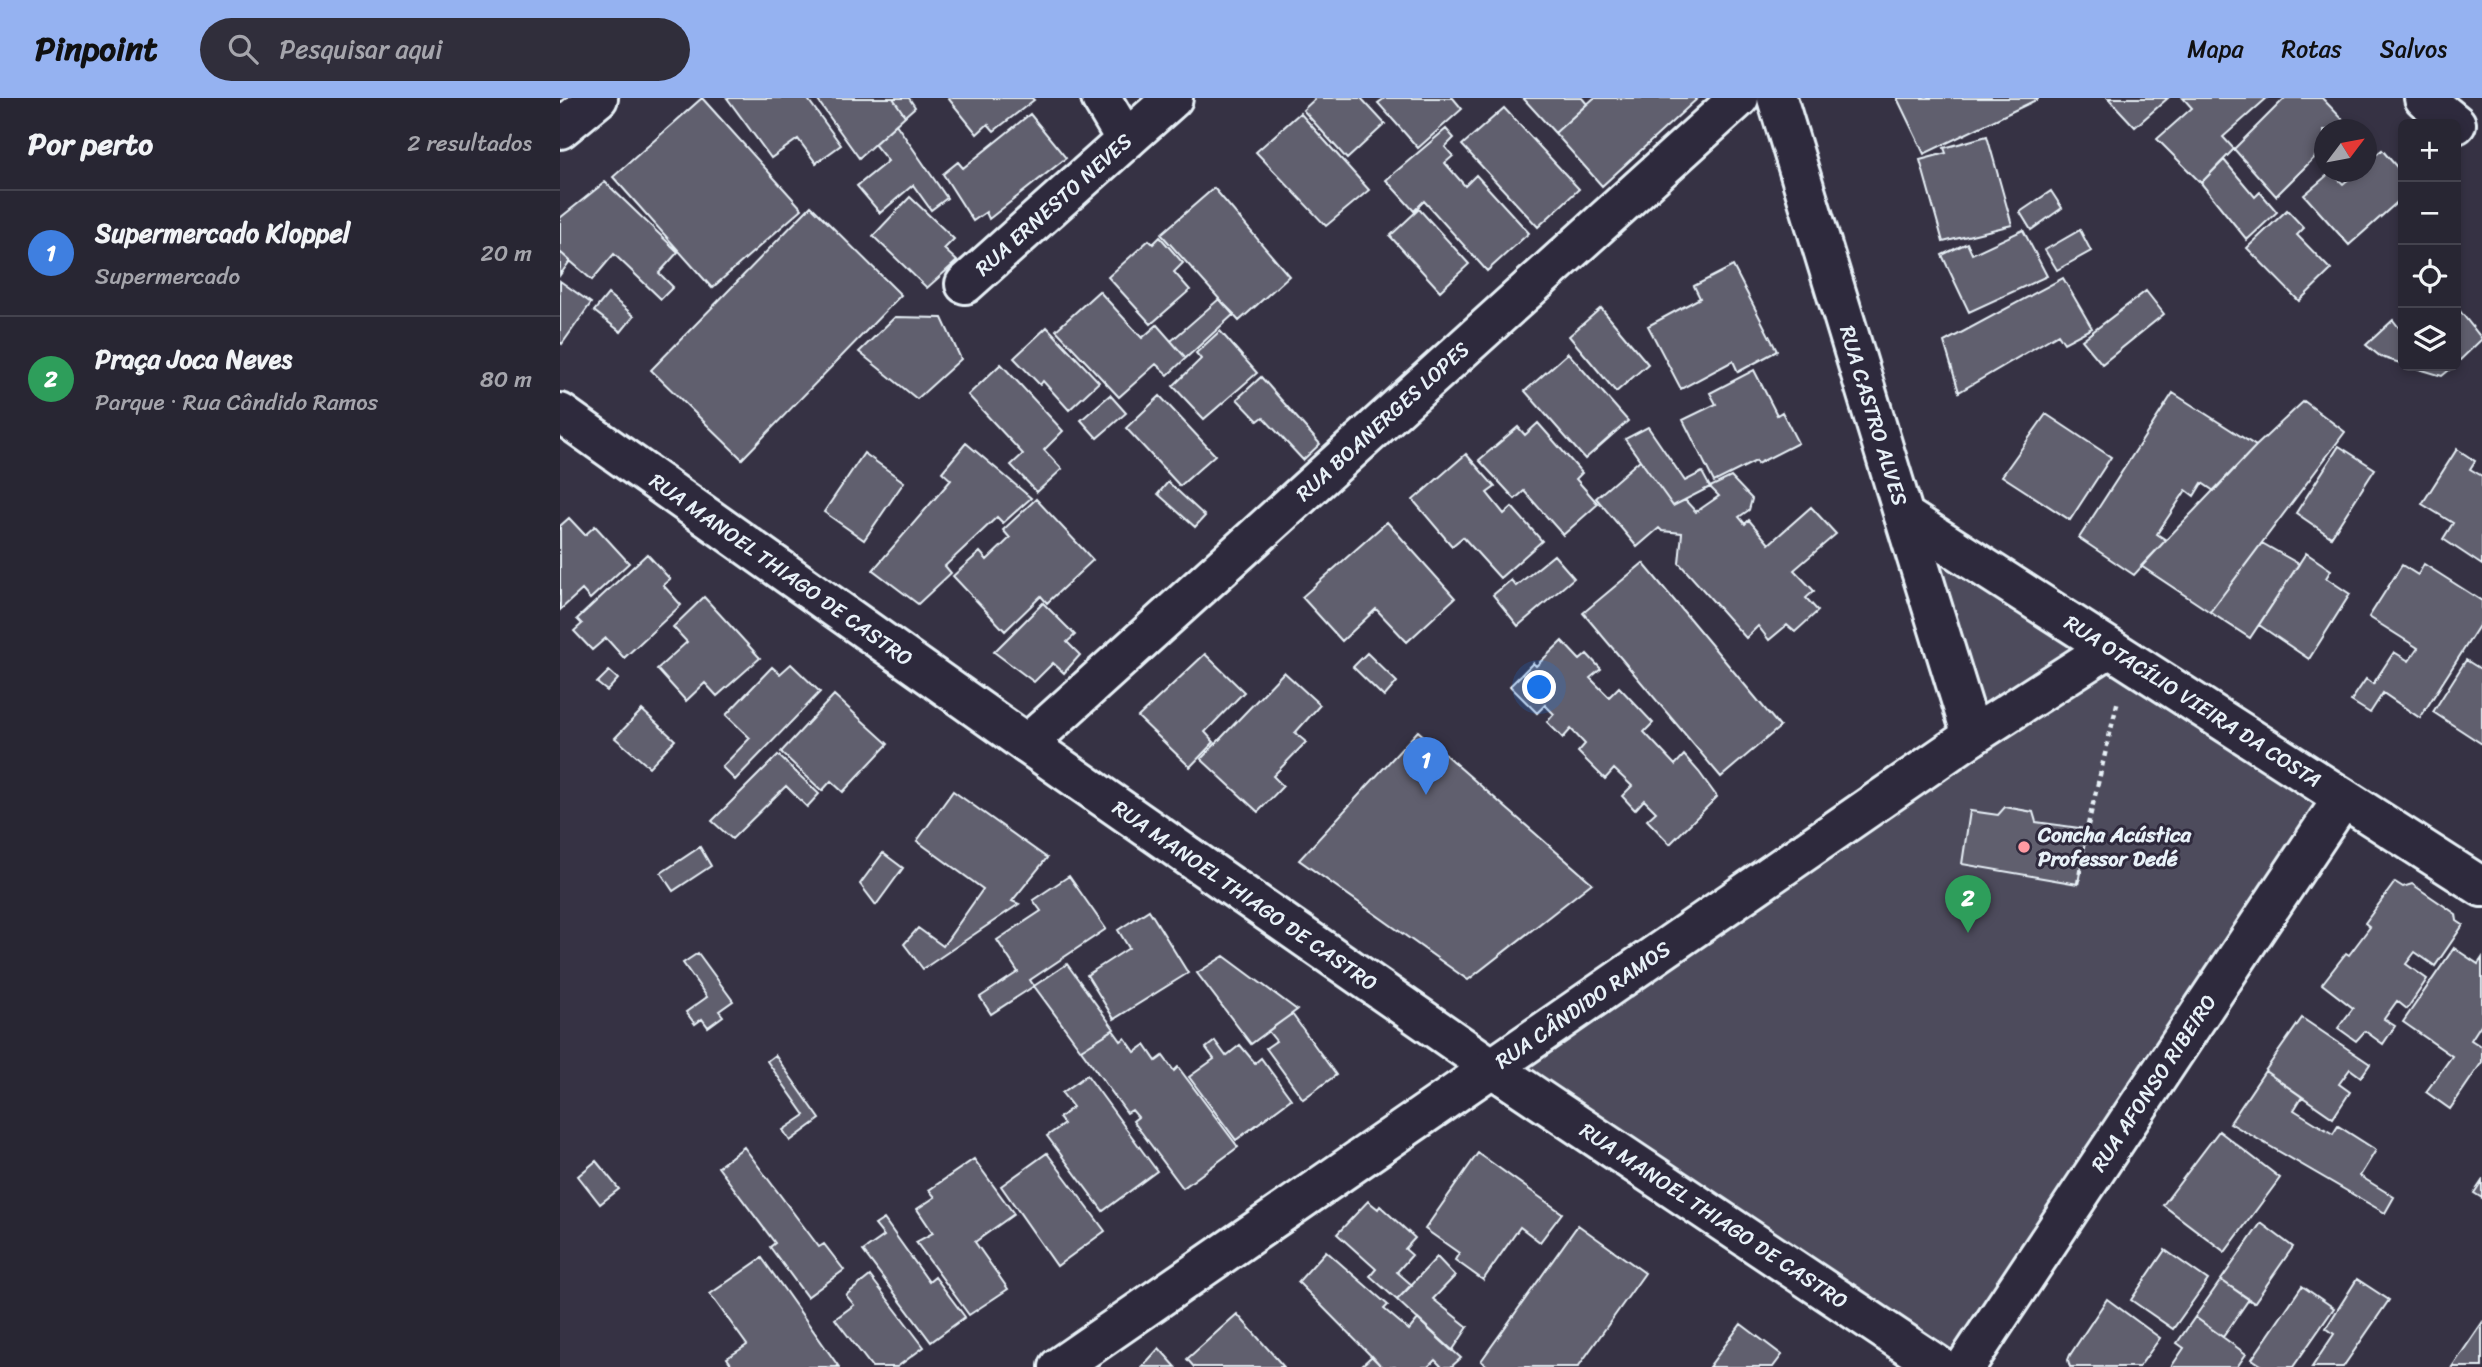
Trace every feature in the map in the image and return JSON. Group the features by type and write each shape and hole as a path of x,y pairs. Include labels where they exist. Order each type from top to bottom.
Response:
{"street":[{"path":"560,129 598,98"},
{"path":"1101,98 1126,140"},
{"name":"RUA ERNESTO NEVES","path":"965,284 1173,98"},
{"name":"RUA BOANERGES LOPES","path":"1027,744 1739,98"},
{"name":"RUA CASTRO ALVES","path":"1777,98 1972,736"},
{"path":"2424,98 2450,119"},
{"path":"2461,128 2482,144"},
{"name":"RUA MANOEL THIAGO DE CASTRO","path":"560,413 1027,744 1492,1067 1940,1367"},
{"name":"RUA OTACÍLIO VIEIRA DA COSTA","path":"1904,516 2482,887"},
{"name":"RUA CÂNDIDO RAMOS","path":"1059,1367 1972,736 2118,654"},
{"name":"RUA AFONSO RIBEIRO","path":"1965,1367 2343,798"}],"path":[{"path":"2078,884 2118,654"}],"shaded area":[{"path":"1904,516 2343,798 1964,1367 1491,1067 1988,727"}],"building":[{"path":"702,98 802,209 712,288 613,177"},
{"path":"727,98 807,98 841,145 816,163 798,139 771,158"},
{"path":"816,98 893,98 905,116 859,158"},
{"path":"893,98 909,98 915,107 905,116"},
{"path":"948,98 1034,100 994,131 988,124 977,134"},
{"path":"1316,98 1361,98 1385,124 1347,159 1303,110"},
{"path":"1385,98 1453,98 1462,109 1418,148 1378,103"},
{"path":"1523,98 1582,98 1587,104 1555,133"},
{"path":"1594,98 1698,98 1602,186 1555,133"},
{"path":"1897,98 2038,98 2038,99 1924,154"},
{"path":"2108,98 2168,98 2135,127"},
{"path":"2183,98 2267,98 2223,137 2234,149 2201,183 2157,139 2192,108"},
{"path":"2285,98 2322,98 2342,119 2314,119 2314,158 2276,196 2234,149"},
{"path":"1504,108 1579,189 1538,227 1462,145"},
{"path":"1300,113 1369,190 1326,226 1256,152"},
{"path":"1030,114 1066,158 989,219 986,212 973,221 943,174 958,162 963,168"},
{"path":"896,124 947,198 931,210 913,185 880,213 857,186 888,161 874,144"},
{"path":"1446,129 1454,138 1445,147 1453,156 1445,163 1465,186 1476,175 1529,233 1487,271 1424,201 1414,211 1386,180"},
{"path":"1987,136 2012,225 1943,242 1920,160 1946,153 1944,148"},
{"path":"2382,150 2398,168 2398,201 2349,245 2304,195 2319,182 2377,182 2377,154"},
{"path":"2224,160 2255,197 2260,192 2277,212 2247,240 2201,183"},
{"path":"605,182 678,252 659,273 673,287 661,299 614,254 592,280 560,252 560,218"},
{"path":"1214,188 1289,276 1239,321 1161,234"},
{"path":"2051,191 2062,208 2031,230 2020,212"},
{"path":"910,197 954,239 944,249 957,261 927,288 873,236"},
{"path":"811,206 901,295 742,459 651,370"},
{"path":"1419,209 1469,264 1440,291 1390,236"},
{"path":"2287,210 2304,228 2297,235 2331,270 2299,301 2247,248"},
{"path":"2023,230 2047,276 1969,312 1942,255 1967,243 1972,254"},
{"path":"2080,230 2091,251 2057,270 2045,250"},
{"path":"1160,237 1183,263 1174,272 1190,290 1151,324 1108,277 1149,240 1153,244"},
{"path":"560,252 570,261 560,275"},
{"path":"1733,266 1777,351 1738,372 1733,361 1681,389 1648,326 1700,298 1694,286"},
{"path":"2063,278 2092,328 2064,343 2058,334 1959,392 1944,342"},
{"path":"560,281 591,303 562,344 560,342"},
{"path":"1099,291 1142,338 1157,325 1186,358 1168,375 1156,364 1119,397 1056,330"},
{"path":"2146,291 2164,314 2102,364 2082,340"},
{"path":"608,294 634,316 621,332 594,311"},
{"path":"1219,299 1234,314 1186,358 1171,341"},
{"path":"1601,308 1648,364 1616,392 1569,336"},
{"path":"2461,312 2482,339 2461,359"},
{"path":"895,317 942,318 961,359 917,399 859,352"},
{"path":"2393,320 2398,326 2398,362 2381,357 2366,345"},
{"path":"1047,327 1099,382 1069,410 1043,381 1040,385 1014,358"},
{"path":"1220,331 1257,373 1204,419 1173,386 1201,359 1196,353"},
{"path":"1568,353 1628,421 1585,459 1525,391"},
{"path":"1001,364 1063,431 1044,450 1062,469 1037,492 1011,465 1023,454 968,395"},
{"path":"1754,370 1777,415 1782,412 1798,443 1714,482 1683,420 1716,404 1710,393"},
{"path":"2426,371 2448,371 2442,376"},
{"path":"1261,377 1320,444 1303,460 1263,417 1258,421 1237,399"},
{"path":"2173,393 2256,446 2214,491 2202,483 2194,496 2186,490 2157,534 2166,540 2134,575 2079,538"},
{"path":"1110,395 1126,413 1097,438 1081,420"},
{"path":"1160,396 1215,455 1180,486 1126,428"},
{"path":"2304,401 2345,432 2210,612 2141,566 2256,446"},
{"path":"2046,414 2111,457 2070,520 2002,476"},
{"path":"1538,423 1582,473 1576,479 1598,504 1563,535 1524,491 1515,499 1479,460 1518,427 1525,435"},
{"path":"1648,427 1685,481 1702,472 1710,487 1673,506 1625,439"},
{"path":"966,443 1031,498 1003,523 997,517 945,566 951,573 918,604 873,570 951,480 942,472"},
{"path":"2339,446 2375,469 2331,537 2296,513"},
{"path":"2457,449 2475,461 2470,469 2482,476 2482,565 2443,539 2453,523 2422,504"},
{"path":"864,453 904,482 864,540 824,512"},
{"path":"1466,454 1495,487 1487,493 1504,514 1512,507 1542,541 1500,578 1463,537 1452,546 1413,500"},
{"path":"1640,460 1673,506 1685,500 1696,512 1719,496 1710,487 1731,477 1752,499 1749,510 1739,517 1745,524 1749,520 1769,544 1811,507 1836,534 1794,570 1814,591 1806,598 1818,611 1795,632 1787,625 1769,640 1758,626 1746,638 1679,563 1682,533 1662,531 1659,528 1637,547 1596,498"},
{"path":"1168,482 1205,516 1195,527 1158,494"},
{"path":"1036,499 1093,560 1047,603 1041,596 1005,631 953,576 980,552 987,560 1010,538 1003,530"},
{"path":"569,518 585,535 595,526 629,563 590,599 582,590 560,610 560,526"},
{"path":"1387,522 1455,598 1407,642 1376,609 1342,641 1302,597"},
{"path":"2262,543 2299,564 2250,638 2210,612"},
{"path":"2306,553 2331,570 2326,578 2350,594 2309,659 2259,625"},
{"path":"647,554 670,579 663,585 681,605 624,658 606,638 592,650 574,631 582,624 577,619"},
{"path":"1554,555 1574,578 1518,626 1493,595 1511,580 1516,586"},
{"path":"1643,563 1780,727 1721,777 1583,613"},
{"path":"2424,564 2482,601 2482,621 2420,718 2383,693 2370,713 2351,701 2366,679 2373,684 2394,652 2409,661 2418,648 2369,617 2402,565 2418,575"},
{"path":"704,597 760,658 717,696 705,683 686,701 657,669 687,642 673,627"},
{"path":"1043,603 1075,635 1067,642 1080,655 1064,673 1053,663 1034,682 994,652"},
{"path":"1562,641 1580,660 1587,654 1601,669 1590,678 1609,697 1619,687 1653,723 1644,732 1675,765 1684,755 1717,797 1670,844 1647,820 1656,812 1644,800 1635,810 1622,796 1632,786 1614,769 1605,779 1578,752 1585,744 1571,729 1563,738 1547,722 1554,714 1545,705 1537,713 1510,686 1533,663 1536,666"},
{"path":"1367,653 1397,682 1384,697 1353,667"},
{"path":"1205,654 1244,692 1205,732 1214,742 1190,767 1138,717"},
{"path":"2466,660 2482,670 2482,744 2433,712"},
{"path":"791,664 820,692 735,780 722,767 750,738 726,715 772,667 780,674"},
{"path":"609,671 618,679 607,691 597,683"},
{"path":"1284,672 1320,705 1295,733 1306,742 1273,776 1283,786 1258,812 1201,759"},
{"path":"834,695 888,744 843,792 831,781 822,791 781,752"},
{"path":"642,710 675,740 649,767 615,738"},
{"path":"1418,731 1592,883 1468,980 1299,860"},
{"path":"778,755 819,794 807,807 786,786 732,839 712,821"},
{"path":"953,791 1047,858 1012,901 1019,904 923,969 904,944 918,928 943,946 983,889 917,841"},
{"name":"Concha Acústica Professor Dedé","path":"2005,807 2033,812 2036,822 2087,829 2078,884 1962,864 1970,811 1998,815"},
{"path":"700,847 711,866 673,891 661,873"},
{"path":"883,853 903,868 876,905 860,884"},
{"path":"1069,876 1106,929 1030,980 1034,986 991,1014 980,997 1018,972 997,940 1041,911 1033,900"},
{"path":"2395,882 2403,887 2412,884 2456,914 2457,921 2463,925 2435,966 2415,952 2406,964 2427,979 2407,1009 2397,1001 2384,1019 2395,1026 2383,1044 2365,1031 2356,1041 2338,1028 2353,1008 2322,984 2370,927 2365,923"},
{"path":"1149,910 1188,973 1114,1019 1087,975 1129,948 1118,930"},
{"path":"2454,948 2478,964 2482,958 2482,1023 2471,1040 2482,1047 2482,1062 2450,1109 2426,1092 2452,1056 2403,1022"},
{"path":"698,953 733,1001 719,1011 723,1016 708,1027 702,1019 695,1024 686,1012 707,997 683,963"},
{"path":"1224,956 1297,1010 1251,1044 1197,973"},
{"path":"1067,964 1114,1029 1081,1050 1034,986"},
{"path":"1292,1014 1336,1075 1303,1099 1266,1048 1276,1041 1268,1031"},
{"path":"2302,1018 2370,1064 2361,1077 2350,1069 2339,1084 2350,1092 2333,1118 2265,1071"},
{"path":"1113,1030 1121,1041 1125,1038 1135,1052 1145,1045 1156,1061 1163,1056 1174,1071 1178,1067 1238,1147 1183,1188 1133,1121 1138,1117 1132,1110 1127,1113 1081,1050"},
{"path":"1215,1041 1226,1056 1240,1045 1255,1063 1261,1058 1291,1099 1236,1140 1189,1077 1214,1059 1206,1048"},
{"path":"775,1055 820,1119 790,1141 783,1130 805,1115 767,1061"},
{"path":"2265,1071 2302,1097 2294,1110 2333,1134 2338,1126 2376,1150 2360,1176 2394,1197 2385,1213 2230,1123"},
{"path":"1087,1075 1157,1171 1103,1211 1047,1136 1064,1124 1059,1118 1073,1107 1062,1093"},
{"path":"2219,1131 2280,1178 2225,1252 2163,1205"},
{"path":"744,1147 819,1247 824,1244 844,1270 807,1297 770,1247 775,1243 718,1167"},
{"path":"1047,1153 1105,1231 1057,1266 1001,1186"},
{"path":"1478,1153 1562,1213 1540,1242 1520,1227 1483,1280 1455,1260 1459,1253 1425,1229"},
{"path":"974,1159 1014,1214 975,1242 1008,1289 969,1315 916,1242 933,1233 917,1209 935,1197 929,1190"},
{"path":"596,1161 619,1189 600,1204 578,1176"},
{"path":"2482,1181 2482,1198 2474,1193"},
{"path":"1368,1201 1378,1209 1380,1206 1415,1238 1405,1249 1412,1255 1397,1272 1412,1285 1397,1300 1370,1276 1376,1269 1337,1234"},
{"path":"884,1219 929,1282 935,1277 965,1317 931,1342 863,1251 884,1236 875,1225"},
{"path":"2261,1223 2293,1247 2254,1303 2221,1280"},
{"path":"1578,1225 1645,1273 1578,1367 1489,1367 1481,1361"},
{"path":"2165,1250 2208,1280 2173,1329 2131,1300"},
{"path":"1326,1251 1388,1305 1384,1309 1409,1330 1418,1319 1461,1358 1451,1367 1442,1367 1435,1360 1428,1367 1382,1367 1298,1282"},
{"path":"1437,1257 1455,1276 1433,1299 1468,1327 1452,1351 1397,1300"},
{"path":"762,1258 839,1367 733,1367 727,1358 747,1345 710,1294"},
{"path":"870,1276 924,1347 897,1367 872,1367 835,1319 854,1305 846,1295"},
{"path":"2357,1279 2389,1300 2343,1367 2312,1367 2334,1334 2326,1328"},
{"path":"2221,1280 2249,1299 2223,1337 2195,1317"},
{"path":"2302,1286 2334,1308 2293,1367 2264,1367 2252,1359"},
{"path":"2107,1299 2160,1338 2139,1367 2070,1367 2070,1355"},
{"path":"1237,1314 1284,1367 1194,1367 1187,1359"},
{"path":"2195,1317 2246,1354 2237,1367 2171,1367 2184,1348 2177,1343"},
{"path":"2482,1323 2482,1367 2452,1367"},
{"path":"1741,1324 1782,1355 1773,1367 1709,1367"},
{"path":"1159,1348 1176,1367 1142,1367"},
{"path":"1372,1356 1382,1367 1360,1367"}],"place":[{"name":"Supermercado Kloppel","path":"1426,795"},
{"name":"Concha Acústica Professor Dedé","path":"2024,847"},
{"name":"Praça Joca Neves","path":"1968,933"}]}
